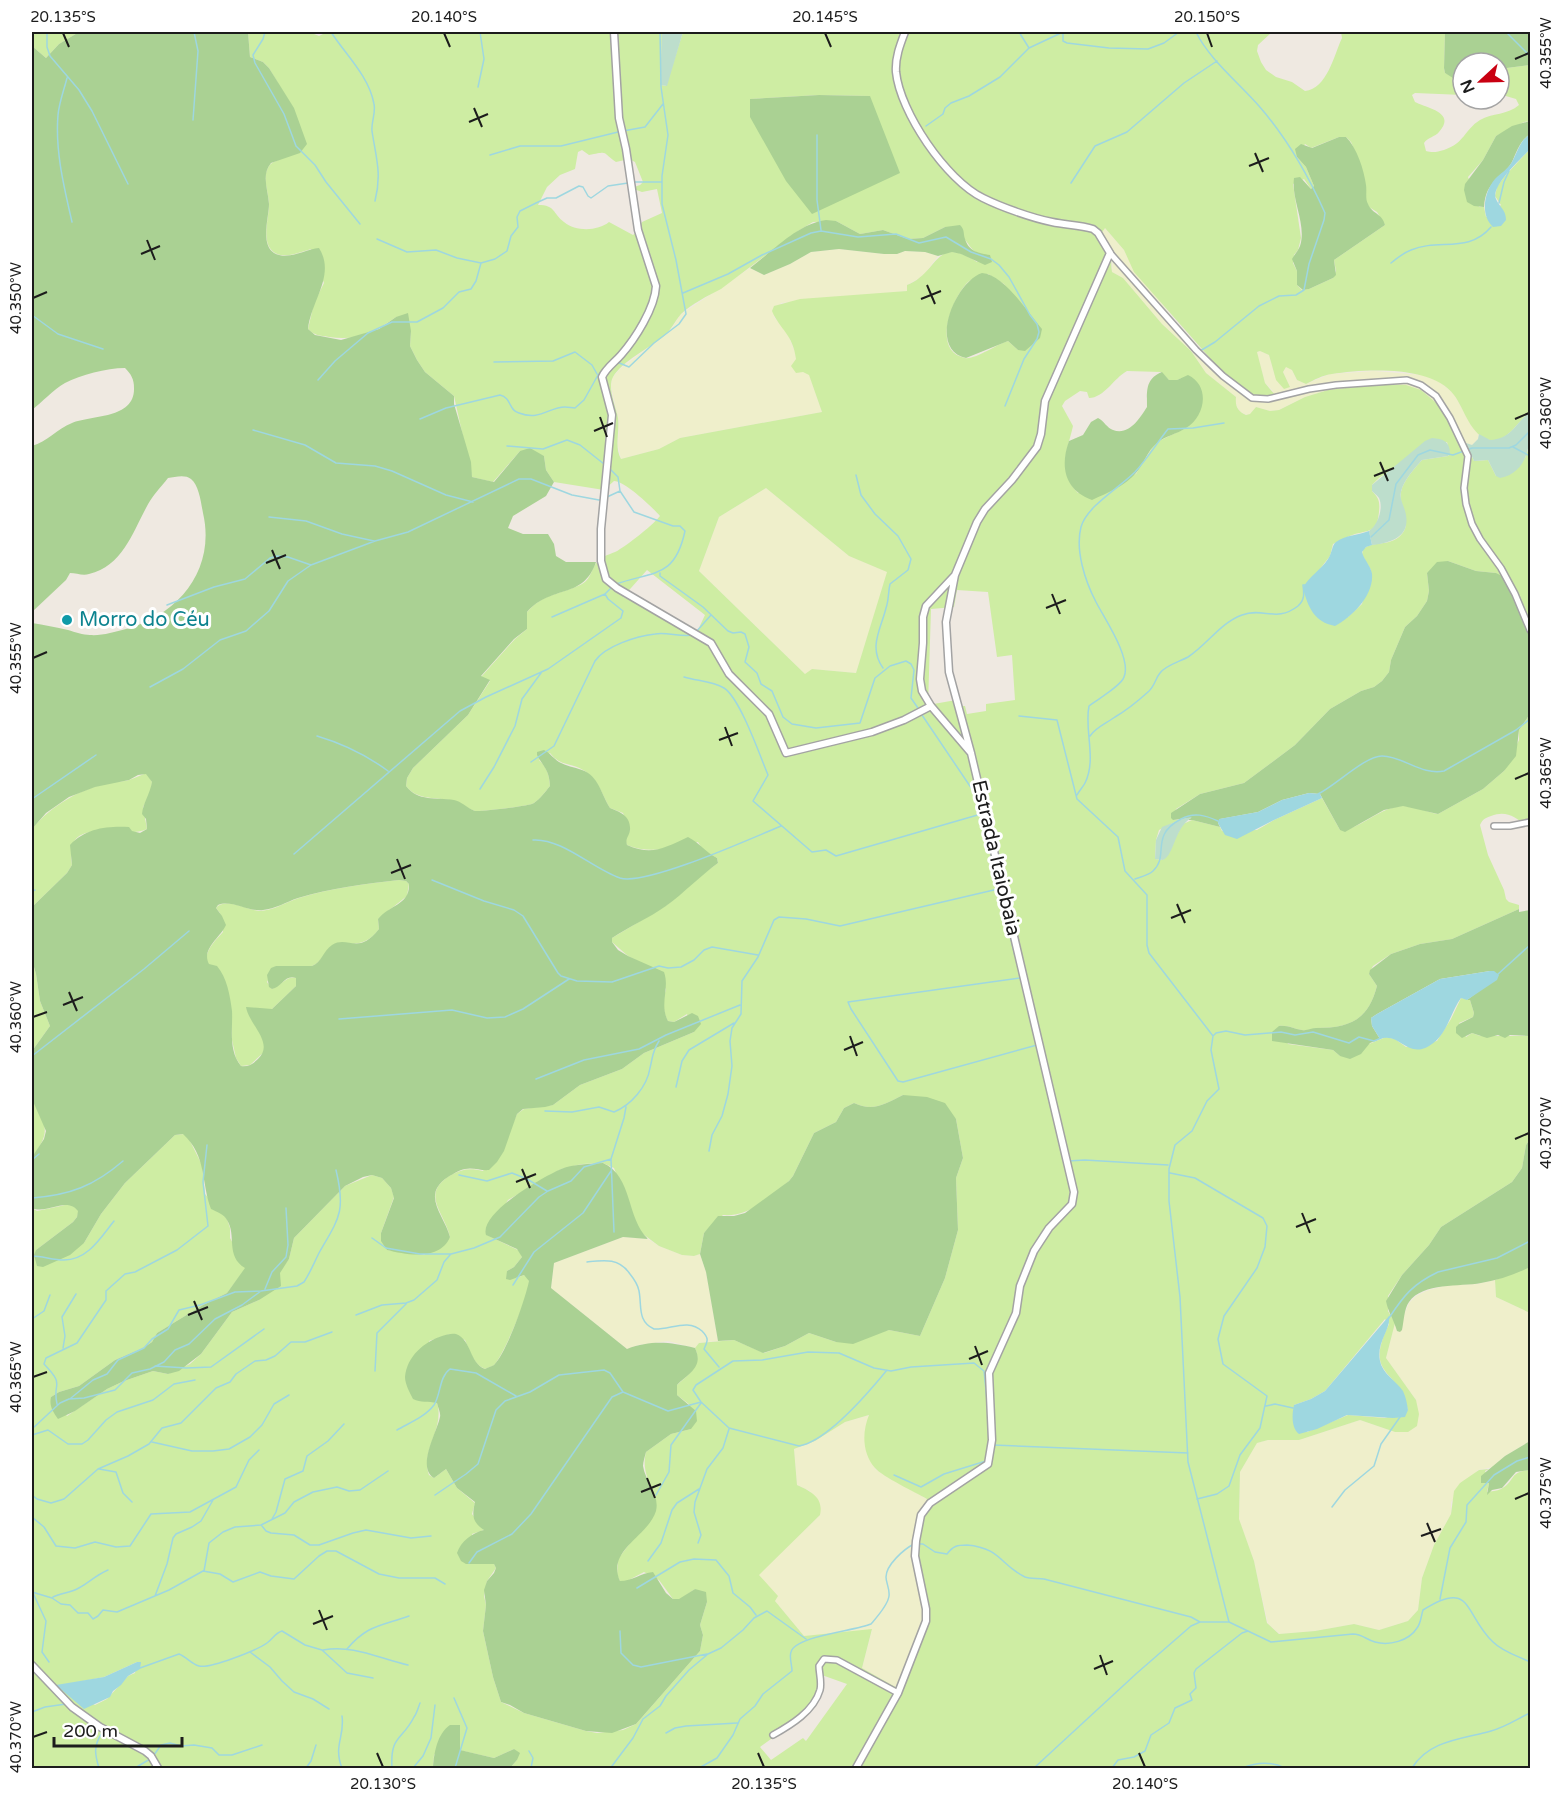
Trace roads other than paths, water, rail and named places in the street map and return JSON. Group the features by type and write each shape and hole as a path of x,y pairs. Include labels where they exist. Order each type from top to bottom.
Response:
{"street":[{"path":"614,32 618,110 635,217 656,286 656,294 648,314 626,348 602,376 612,415 601,530 602,567 606,579 711,643 729,674 769,714 786,753 872,732 904,720 931,706"},
{"path":"905,32 899,49 896,69 905,104 918,129 951,172 971,191 993,203 1049,222 1093,229 1110,253 1196,350 1222,376 1252,398 1268,399 1309,388 1407,380 1421,385 1436,396 1466,448 1468,461 1465,496 1472,524 1501,568 1530,630"},
{"name":"Estrada Itaiobaia","path":"856,1768 898,1694 927,1617 915,1556 921,1515 930,1503 988,1464 992,1440 989,1373 1016,1313 1024,1272 1034,1251 1049,1228 1074,1200 1074,1192 947,657 946,622 955,575 981,515 1037,447 1045,401 1110,253"},
{"path":"955,575 926,606 922,618 923,650 920,679 922,691 931,706 971,753"},
{"path":"1494,826 1530,822"},
{"path":"773,1735 793,1724 814,1702 821,1686 819,1666 824,1659 837,1660 898,1694"},
{"path":"32,1665 72,1707 100,1727 145,1751 158,1768"}],"water":[{"path":"1530,134 1530,149 1508,172 1495,193 1506,220 1501,226 1493,227 1485,210 1488,190 1510,164 1521,143"},
{"path":"1369,531 1372,545 1366,547 1362,552 1372,574 1372,582 1366,597 1348,617 1335,626 1328,624 1313,613 1303,588 1328,559 1336,542"},
{"path":"1309,793 1320,794 1322,798 1237,839 1225,835 1218,823 1219,819 1258,812 1282,800"},
{"path":"1490,971 1499,975 1497,980 1467,1000 1461,998 1440,1036 1429,1046 1415,1049 1393,1039 1380,1039 1372,1026 1371,1018 1440,979"},
{"path":"1389,1316 1380,1348 1380,1361 1383,1369 1404,1393 1408,1410 1405,1417 1347,1415 1317,1429 1299,1434 1293,1425 1294,1405 1325,1391"},
{"path":"141,1662 140,1669 128,1676 110,1697 84,1709 56,1685 104,1677"}],"waterway":[{"path":"47,32 47,47 50,56 79,90 92,111 128,184"},
{"path":"193,120 198,51 194,32"},
{"path":"265,32 253,55 255,63 284,114 296,146 315,165 360,224"},
{"path":"331,32 362,75 374,104 372,131 378,174 375,201"},
{"path":"478,87 484,59 480,32"},
{"path":"617,362 629,367 654,343 679,324 686,314 662,204 662,176 668,135 661,87 660,32"},
{"path":"1019,32 1029,48"},
{"path":"926,126 943,114 945,108 951,103 969,96 1000,77 1029,48 1061,33 1063,41 1067,43 1109,48 1148,49 1164,43 1179,32"},
{"path":"1196,32 1216,61 1259,106 1278,130 1304,171 1325,213 1309,264 1304,290 1296,295 1279,296 1259,306 1215,342 1200,351"},
{"path":"1506,32 1530,56"},
{"path":"1071,183 1095,146 1127,132 1184,83 1217,61"},
{"path":"67,78 60,101 57,128 61,169 72,222"},
{"path":"623,131 645,127 663,104"},
{"path":"490,155 520,146 561,146 618,132"},
{"path":"817,135 817,200 821,230"},
{"path":"1499,203 1509,171"},
{"path":"632,182 661,182"},
{"path":"377,239 407,252 436,250 457,258 481,263 495,259 507,251 511,236 518,227 517,217 520,211 547,198 556,198 579,186 583,187 591,198 608,186 628,183"},
{"path":"1391,263 1411,250 1473,240 1491,227"},
{"path":"683,293 728,274 762,255 811,233 821,231 858,237 896,234 919,243 946,237 999,265 1009,277 1037,324 1039,332 1037,339 1024,359 1005,406"},
{"path":"318,380 335,361 368,333 392,322 417,322 443,308 459,292 471,289 481,263"},
{"path":"32,315 58,334 103,349"},
{"path":"494,362 553,361 575,352 592,365 597,374"},
{"path":"420,419 446,408 500,395 513,409 526,415 539,415 565,407 575,408 584,400 601,372"},
{"path":"1077,795 1085,783 1090,764 1089,706 1122,681 1125,669 1121,649 1092,594 1085,575 1079,545 1084,519 1135,472 1168,429 1224,423"},
{"path":"253,430 305,445 336,463 375,466 446,495 473,502"},
{"path":"1371,537 1389,520 1396,484 1418,455 1430,450 1453,455 1472,448 1509,448 1516,445 1530,431"},
{"path":"507,446 543,449 567,440 580,445 604,464"},
{"path":"1513,447 1530,456"},
{"path":"610,469 618,477 620,491 634,512 673,526 680,526 685,531 681,546 669,565 652,574 616,584"},
{"path":"856,475 861,495 875,514 898,536 911,559 908,570 890,584 876,645 876,653 883,668"},
{"path":"150,687 183,669 220,640 246,631 269,611 288,581 311,565 375,541 408,532 519,479 531,479 572,495 603,499"},
{"path":"607,497 620,491"},
{"path":"269,517 306,521 342,534 374,541"},
{"path":"167,605 214,587 245,579 270,558 277,556 288,557 311,565"},
{"path":"660,573 660,576 703,607 728,631 745,634 749,647 745,662 757,673 761,684 772,691 783,717 792,724 816,728 860,723 875,678 890,666 906,661 914,670 911,698 920,711"},
{"path":"1090,736 1148,692 1163,670 1195,652 1227,623 1250,613 1276,614 1290,611 1302,601 1303,585 1306,585"},
{"path":"552,617 605,594 612,587"},
{"path":"294,854 460,711 548,669 621,618 623,611 605,594"},
{"path":"696,632 711,615"},
{"path":"531,762 554,746 595,661 606,651 631,639 648,635 693,635"},
{"path":"480,789 515,726 522,699 541,673"},
{"path":"684,677 715,684 730,694 743,715 768,775 753,801 812,852 826,850 836,856 981,814"},
{"path":"922,715 978,798 1015,956"},
{"path":"1019,716 1057,720 1077,799 1118,837 1125,871 1147,895 1149,953 1213,1036 1211,1050 1219,1089 1207,1101 1192,1131 1175,1145 1169,1169 1169,1201 1180,1297 1188,1462 1229,1622"},
{"path":"1318,794 1375,757 1390,757 1428,771 1444,771 1516,730 1530,719"},
{"path":"317,736 354,750 388,771"},
{"path":"32,799 96,755"},
{"path":"1135,879 1149,874 1158,865 1163,839 1171,825 1195,815 1218,821"},
{"path":"533,840 555,844 610,874 633,879 699,860 781,826"},
{"path":"432,880 484,901 514,910 523,916 558,973 577,981 612,982 659,966 681,967 694,960 704,950 712,947 758,955"},
{"path":"709,1151 712,1135 722,1116 728,1094 732,1066 730,1041 732,1028 741,1014 742,981 758,957 774,920 779,917 806,919 840,926 998,889"},
{"path":"32,1056 189,931"},
{"path":"1497,975 1530,945"},
{"path":"1020,978 848,1002 898,1081 903,1082 1037,1045"},
{"path":"339,1019 452,1010 487,1018 505,1017 523,1009 569,979"},
{"path":"536,1079 584,1060 639,1049 666,1035 740,1005"},
{"path":"676,1087 682,1061 689,1050 734,1023"},
{"path":"1214,1035 1226,1031 1245,1035 1281,1032 1295,1035 1313,1032 1349,1043 1359,1037 1374,1041 1381,1038"},
{"path":"545,1111 572,1112 599,1107 614,1112 620,1109 632,1100 646,1082 659,1041"},
{"path":"614,1232 611,1159 626,1107"},
{"path":"57,1404 57,1384 55,1377 44,1364 46,1358 77,1343 106,1300 106,1291 125,1274 135,1272 177,1250 208,1226 203,1182 207,1145"},
{"path":"32,1160 39,1154"},
{"path":"372,1238 386,1248 420,1254 451,1254 474,1248 500,1237 539,1197 571,1181 584,1167 611,1159"},
{"path":"32,1198 81,1188 102,1177 123,1161"},
{"path":"1068,1161 1168,1165"},
{"path":"32,1429 60,1403 69,1399 84,1398 115,1390 132,1373 150,1369 164,1362 175,1350 189,1344 215,1319 242,1305 261,1291 297,1286 304,1282 339,1214 340,1196 336,1170"},
{"path":"513,1285 534,1252 583,1213 611,1171"},
{"path":"459,1175 487,1181 512,1173 547,1191"},
{"path":"1170,1173 1195,1178 1263,1218 1267,1226 1265,1247 1257,1268 1224,1316 1218,1339 1223,1364 1267,1396 1260,1428 1240,1455 1229,1486 1217,1494 1197,1499"},
{"path":"265,1289 272,1272 286,1257 288,1245 286,1208"},
{"path":"32,1256 73,1259 87,1252 114,1221"},
{"path":"1389,1318 1410,1291 1429,1276 1497,1258 1530,1241"},
{"path":"356,1315 382,1305 414,1300 437,1280 444,1262 450,1255"},
{"path":"587,1262 606,1261 621,1265 637,1284 641,1313 645,1322 654,1329 685,1325 697,1327 707,1338 704,1349 719,1367"},
{"path":"71,1398 93,1380 107,1374 118,1360 144,1348 152,1339 168,1329 179,1310 235,1292 262,1291"},
{"path":"63,1348 65,1336 62,1317 76,1294"},
{"path":"32,1319 44,1311 50,1295"},
{"path":"375,1371 377,1333 406,1304"},
{"path":"155,1366 211,1367 264,1329"},
{"path":"32,1495 51,1503 64,1499 98,1469 149,1444 162,1428 181,1423 216,1388 230,1382 236,1374 255,1361 275,1356 291,1342 305,1342 332,1332"},
{"path":"887,1370 879,1379 870,1390 859,1402 834,1426 810,1442 799,1446 729,1428 701,1402 693,1390 696,1385 733,1361 762,1360 808,1352 839,1353 874,1368 891,1371 911,1367 974,1363 984,1371 987,1400"},
{"path":"397,1430 422,1416 434,1405 444,1376 450,1369 476,1373 516,1396"},
{"path":"435,1495 478,1464 496,1410 505,1401 530,1392 559,1375 604,1370 610,1373 623,1392"},
{"path":"32,1435 48,1430 68,1444 82,1444 117,1412 153,1400 174,1384 195,1380"},
{"path":"469,1563 477,1552 512,1534 531,1514 612,1397 623,1392 668,1411 701,1402"},
{"path":"152,1442 192,1451 229,1449 250,1437 262,1425 274,1404 289,1395"},
{"path":"656,1495 669,1472 671,1445 701,1403"},
{"path":"1266,1406 1275,1404 1293,1408"},
{"path":"1332,1507 1345,1490 1374,1466 1381,1444 1400,1417"},
{"path":"272,1519 285,1479 303,1471 307,1456 328,1441 344,1424"},
{"path":"698,1543 701,1535 694,1512 695,1502 707,1469 723,1448 729,1429"},
{"path":"993,1445 1188,1453"},
{"path":"32,1517 44,1527 56,1546 75,1548 95,1542 116,1547 130,1546 151,1514 190,1512 236,1487 249,1460 259,1450"},
{"path":"1440,1599 1450,1548 1466,1522 1467,1505 1494,1475 1517,1461 1530,1457"},
{"path":"894,1475 921,1487 944,1474 986,1461"},
{"path":"99,1469 116,1472 123,1493 132,1502"},
{"path":"204,1571 209,1543 223,1532 235,1527 261,1525 285,1513 294,1502 313,1492 337,1487 349,1491 360,1490 388,1471"},
{"path":"648,1561 661,1543 672,1510 677,1503 699,1489"},
{"path":"155,1596 167,1564 173,1538 176,1534 201,1521 213,1500"},
{"path":"262,1526 271,1533 294,1535 310,1545 319,1545 366,1530 411,1538 431,1536"},
{"path":"699,1768 717,1758 733,1735 740,1719 755,1706 763,1694 792,1671 790,1654 795,1646 814,1638 871,1624 888,1600 886,1577 889,1567 901,1553 914,1544"},
{"path":"918,1544 923,1544 935,1552 947,1554 958,1546 978,1547 994,1553 1025,1577 1044,1579 1191,1617 1200,1622"},
{"path":"32,1592 52,1598 61,1604 70,1605 78,1613 88,1613 93,1619 103,1610 117,1612 169,1590 203,1571 220,1574 233,1582 260,1572 294,1579 327,1551 336,1551 379,1574 399,1578 435,1578 445,1584"},
{"path":"637,1588 680,1562 694,1559 716,1560 729,1576 733,1593 756,1615"},
{"path":"53,1597 77,1589 108,1570"},
{"path":"32,1587 32,1595"},
{"path":"33,1593 46,1621 42,1652 49,1662"},
{"path":"1034,1768 1137,1673 1191,1626 1200,1622 1229,1622 1271,1642 1353,1634 1375,1642 1392,1643 1404,1639 1413,1632 1419,1624 1423,1610 1439,1601 1451,1598 1459,1599 1466,1604 1493,1642 1530,1662"},
{"path":"612,1766 633,1738 643,1719 660,1706 689,1670 708,1654 721,1648 754,1618 767,1611 806,1639"},
{"path":"347,1649 368,1631 409,1616"},
{"path":"140,1668 179,1654 199,1666 213,1665 262,1646 282,1631 305,1645 322,1650 347,1673 373,1678"},
{"path":"620,1631 621,1653 633,1665 641,1667 707,1654"},
{"path":"1112,1768 1118,1760 1134,1757 1145,1751 1151,1735 1169,1723 1175,1708 1192,1700 1190,1694 1196,1688 1194,1673 1196,1669 1242,1633 1248,1631"},
{"path":"323,1650 345,1649 408,1665"},
{"path":"250,1652 270,1667 294,1692 313,1699 329,1709"},
{"path":"454,1698 467,1728 455,1768"},
{"path":"392,1768 395,1744 410,1725 420,1703"},
{"path":"32,1712 45,1707 66,1704"},
{"path":"413,1768 423,1756 431,1738 435,1705"},
{"path":"1412,1768 1419,1759 1437,1746 1496,1729 1530,1713"},
{"path":"342,1716 339,1753 342,1768"},
{"path":"666,1733 686,1726 737,1723"},
{"path":"99,1768 96,1750 102,1733"},
{"path":"154,1755 161,1745 170,1743 212,1748 219,1755 232,1755 262,1745"},
{"path":"306,1768 316,1745"},
{"path":"529,1751 533,1758 531,1768"},
{"path":"135,1768 150,1759"},
{"path":"1242,1768 1264,1763 1285,1768"}],"place":[{"name":"Morro do Céu","path":"67,620"}]}
